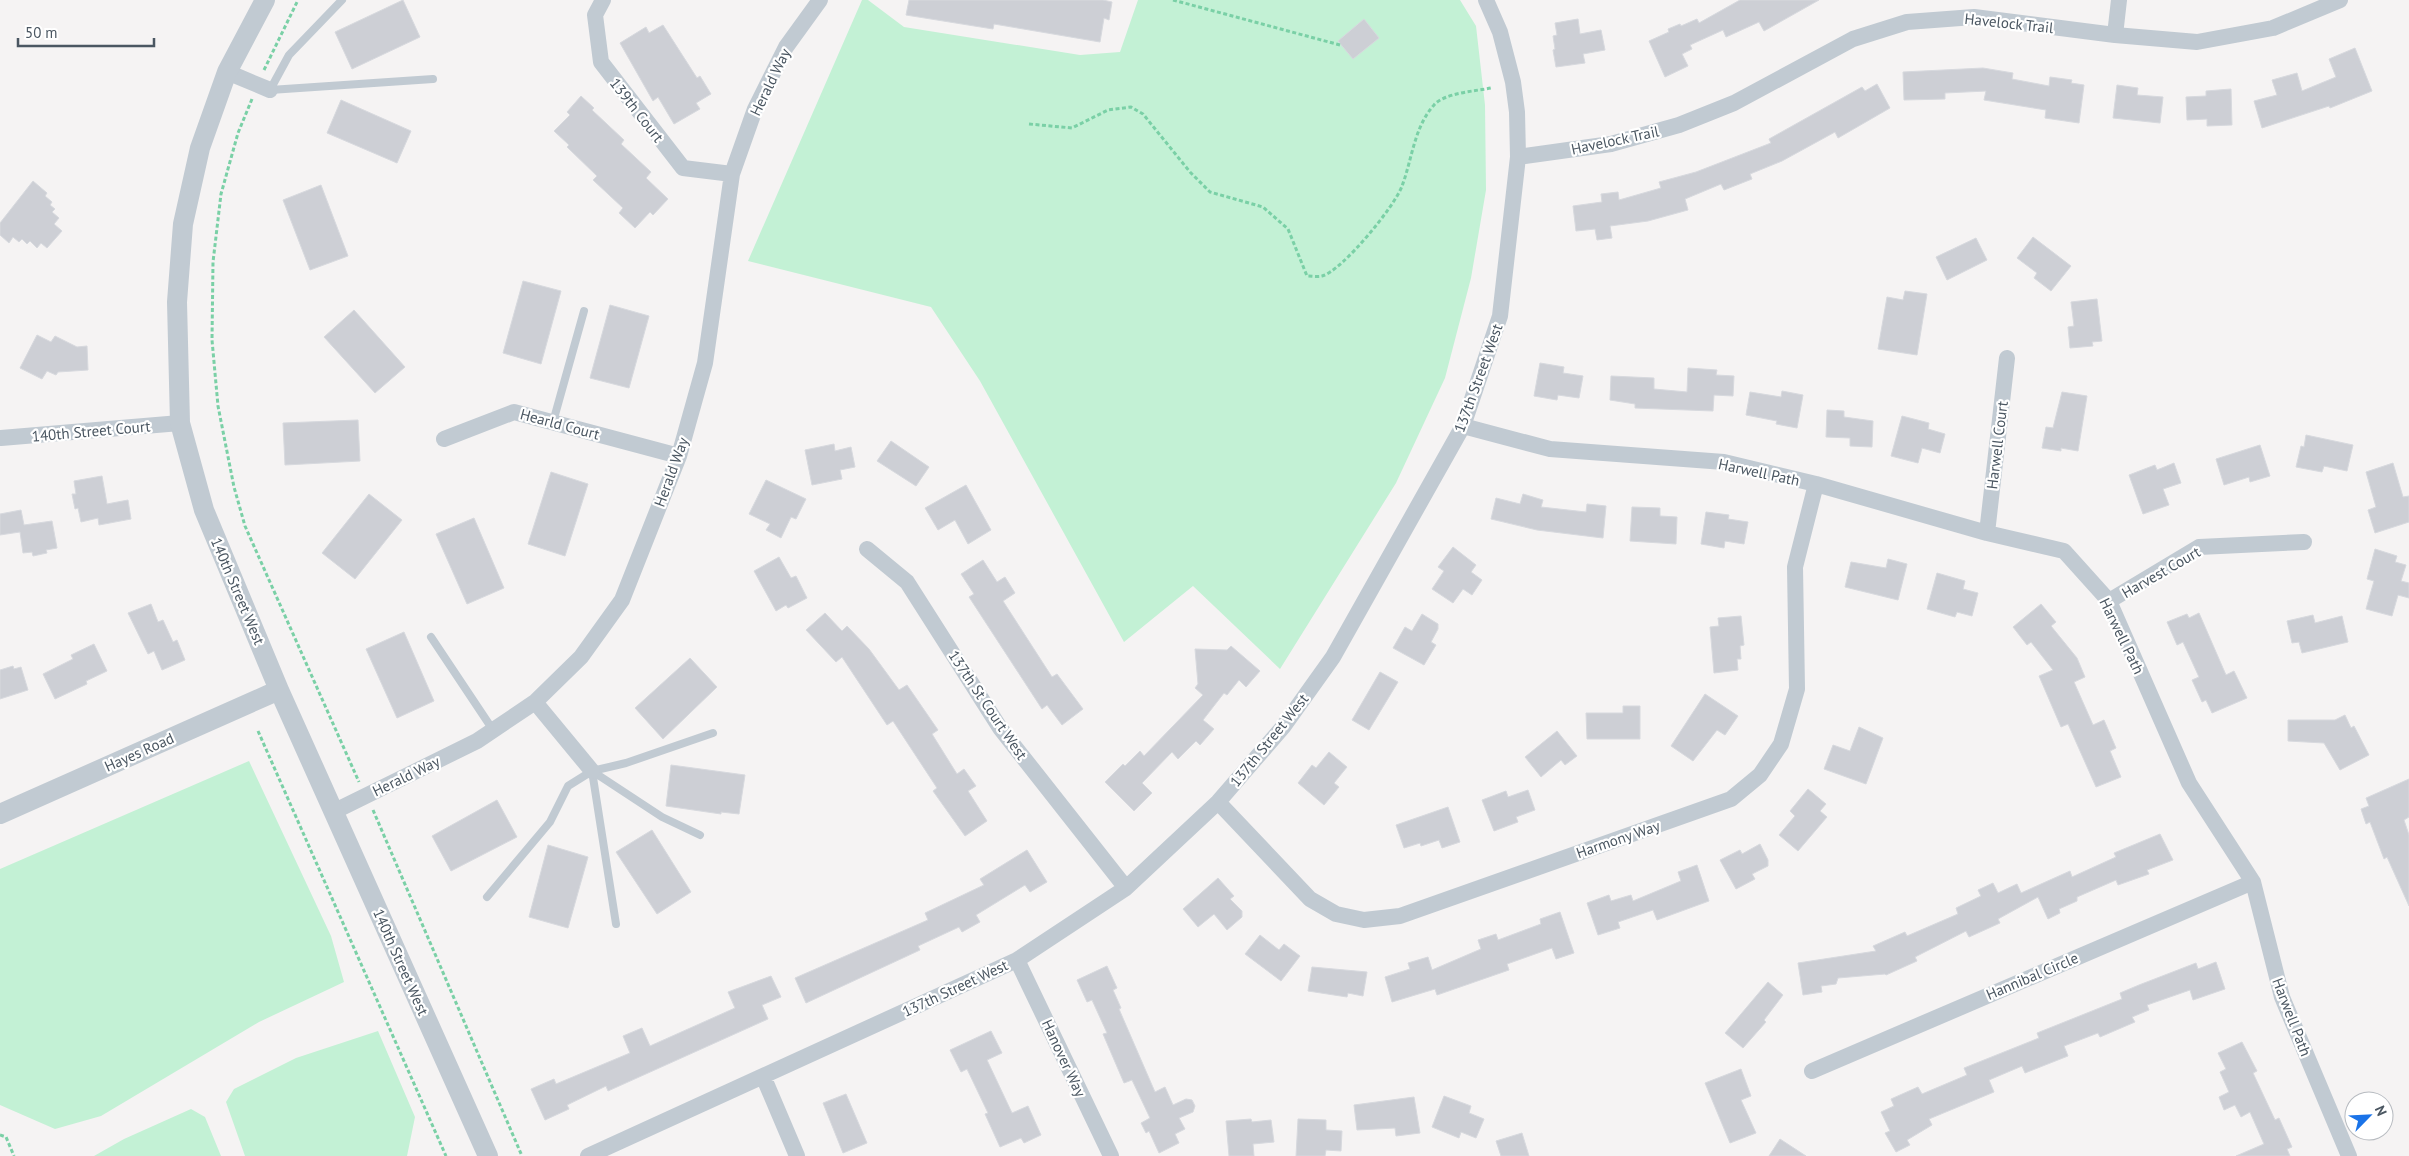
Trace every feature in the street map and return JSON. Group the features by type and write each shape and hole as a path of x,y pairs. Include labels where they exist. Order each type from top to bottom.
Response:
{"street":[{"name":"140th Street West","path":"265,0 227,72 200,148 183,224 177,302 180,423 204,510 279,690 488,1156"},
{"name":"139th Court","path":"603,0 595,15 601,62 606,70 683,168 732,174"},
{"name":"Herald Way","path":"333,812 477,741 535,702 581,658 622,600 679,456 705,363 732,174 755,109 786,47 820,0"},
{"name":"137th Street West","path":"588,1156 1017,960 1126,888 1218,802 1283,727 1333,657 1463,426 1500,316 1518,157 1517,112 1500,32 1486,0"},
{"path":"2115,35 2119,0"},
{"name":"Havelock Trail","path":"1518,157 1611,144 1679,126 1734,103 1852,40 1907,22 1974,17 2115,35 2197,42 2273,28 2340,0"},
{"path":"227,72 270,90"},
{"name":"Harwell Court","path":"1987,533 2007,358"},
{"name":"Hearld Court","path":"444,439 514,412 679,456"},
{"name":"140th Street Court","path":"1,438 180,423"},
{"name":"Harwell Path","path":"1463,426 1550,449 1724,462 1816,484 1987,533 2064,551 2109,601 2189,783 2253,882 2282,997 2349,1156"},
{"name":"Harmony Way","path":"1218,802 1310,899 1336,914 1364,920 1400,916 1731,798 1760,775 1781,744 1797,689 1795,567 1816,484"},
{"name":"Harvest Court","path":"2109,601 2200,547 2304,542"},
{"name":"137th St Court West","path":"867,549 907,582 1000,728 1126,888"},
{"name":"Hayes Road","path":"0,814 279,690"},
{"path":"535,702 592,771"},
{"name":"Hannibal Circle","path":"1812,1070 2253,882"},
{"name":"Hanover Way","path":"1017,960 1111,1156"},
{"path":"763,1076 797,1156"}],"lane":[{"path":"270,90 289,55 342,0"},
{"path":"270,90 433,79"},
{"path":"553,422 584,311"},
{"path":"431,637 493,730"},
{"path":"487,896 550,822 568,786 592,771 626,763 713,733"},
{"path":"592,771 662,817 700,835"},
{"path":"592,771 616,924"}],"path":[{"path":"1173,0 1340,45"},
{"path":"1029,124 1072,128 1108,110 1131,107 1143,114 1190,172 1210,192 1263,206 1288,229 1307,276 1323,276 1347,258 1382,221 1402,188 1419,130 1434,104 1452,96 1491,88"},
{"path":"238,133 221,194 214,262 212,340 218,406 234,487 245,526 376,815 522,1156"},
{"path":"258,730 446,1156"},
{"path":"0,1135 6,1138 14,1156"}],"green space":[{"path":"862,0 868,0 904,27 1080,55 1120,52 1138,0 1460,0 1476,26 1485,105 1486,190 1471,278 1445,378 1396,483 1280,669 1193,586 1124,642 980,381 931,307 748,261"},
{"path":"249,761 331,936 344,982 259,1022 101,1116 55,1129 0,1105 0,869"},
{"path":"378,1031 415,1117 407,1156 245,1156 226,1102 234,1089 296,1058"},
{"path":"191,1109 205,1117 221,1156 94,1156 124,1139"}],"building":[{"path":"403,0 420,37 352,69 335,32"},
{"path":"909,0 1103,0 1112,2 1109,20 1104,18 1100,42 994,24 993,29 906,15"},
{"path":"1740,0 1819,0 1764,31 1759,22 1726,37 1723,30 1690,45 1692,49 1682,54 1688,66 1665,77 1649,41 1669,32 1668,29 1680,24 1681,26 1697,19 1699,23"},
{"path":"1364,19 1379,38 1353,59 1338,41"},
{"path":"1578,19 1580,34 1601,30 1605,50 1583,54 1585,63 1556,67 1553,50 1555,49 1553,36 1557,35 1555,23"},
{"path":"663,25 697,78 700,76 711,94 696,103 700,109 674,124 658,97 653,101 620,43 646,27 649,33"},
{"path":"2355,48 2372,91 2330,108 2329,106 2262,128 2254,101 2277,95 2272,80 2297,73 2302,91 2336,77 2329,59"},
{"path":"1983,68 2013,73 2012,79 2049,86 2050,77 2072,80 2071,83 2084,85 2079,123 2045,118 2046,110 1984,100 1986,91 1945,93 1945,99 1904,100 1903,72"},
{"path":"1877,84 1890,108 1838,138 1835,132 1782,161 1750,174 1752,179 1724,190 1721,184 1685,199 1688,210 1648,221 1610,226 1612,238 1597,240 1595,229 1576,231 1573,206 1602,202 1601,194 1618,192 1619,200 1661,188 1659,182 1696,172 1771,143 1769,139 1862,87 1865,91"},
{"path":"2117,85 2138,88 2137,95 2163,97 2160,123 2113,118"},
{"path":"2231,89 2232,125 2207,126 2207,119 2187,120 2186,97 2206,96 2206,91"},
{"path":"581,96 594,108 592,110 624,140 621,144 651,172 646,178 668,199 653,215 650,212 635,228 619,213 623,208 593,180 597,176 567,147 569,145 554,131 570,115 567,112"},
{"path":"341,100 411,131 397,163 327,133"},
{"path":"33,181 47,193 45,196 52,202 50,205 55,209 52,212 59,218 54,224 62,231 47,248 41,243 37,248 30,241 27,244 22,239 19,242 13,237 9,243 0,235 0,223"},
{"path":"321,185 348,256 310,270 283,200"},
{"path":"2033,237 2071,266 2051,291 2034,278 2037,273 2017,258"},
{"path":"1976,238 1987,260 1947,280 1936,257"},
{"path":"523,281 561,291 541,364 503,353"},
{"path":"1905,291 1927,294 1917,355 1878,349 1887,297 1903,300"},
{"path":"2097,299 2102,341 2092,342 2093,346 2070,348 2068,327 2074,326 2071,302"},
{"path":"610,305 649,316 629,388 590,378"},
{"path":"354,310 405,367 375,393 324,337"},
{"path":"37,335 51,342 55,336 77,347 87,346 88,370 58,372 56,375 47,371 42,379 20,368"},
{"path":"1540,363 1564,367 1563,373 1583,376 1579,398 1558,395 1557,400 1534,396"},
{"path":"1688,368 1717,370 1716,375 1734,376 1733,396 1714,395 1713,411 1635,408 1635,404 1610,400 1611,376 1654,378 1654,389 1687,392"},
{"path":"1782,391 1803,395 1797,428 1776,424 1777,421 1746,415 1750,392 1781,397"},
{"path":"2062,392 2087,396 2078,451 2061,448 2061,451 2042,448 2046,427 2053,428"},
{"path":"1827,410 1844,411 1844,417 1873,421 1872,447 1850,446 1850,438 1826,437"},
{"path":"1902,416 1929,423 1928,429 1945,434 1940,453 1922,448 1918,463 1891,456"},
{"path":"358,420 360,461 285,465 283,423"},
{"path":"2306,435 2353,445 2347,471 2324,466 2322,472 2296,467 2301,446 2304,447"},
{"path":"891,441 929,467 916,486 877,461"},
{"path":"834,444 835,451 851,447 855,467 840,470 842,479 812,485 805,450"},
{"path":"2260,445 2270,476 2250,482 2249,477 2224,485 2216,459"},
{"path":"2174,463 2181,483 2163,489 2169,505 2143,514 2129,475 2155,465 2157,470"},
{"path":"2393,463 2403,497 2409,496 2409,522 2375,533 2368,510 2376,507 2366,472"},
{"path":"551,472 588,484 565,556 528,544"},
{"path":"102,476 107,504 128,500 131,519 99,525 98,518 81,522 78,508 75,509 72,494 76,494 74,481"},
{"path":"766,480 806,499 796,519 791,517 781,538 766,530 770,524 749,514"},
{"path":"966,485 991,530 968,544 955,520 938,530 925,508"},
{"path":"369,494 402,520 355,579 322,553"},
{"path":"1523,494 1543,500 1541,507 1586,512 1587,504 1606,506 1603,538 1537,530 1491,519 1496,498 1520,504"},
{"path":"1632,507 1660,508 1660,516 1677,517 1676,544 1630,541"},
{"path":"21,510 24,525 52,521 57,548 46,550 47,553 33,556 32,552 23,553 20,532 0,535 0,514"},
{"path":"1706,512 1729,515 1728,519 1748,522 1744,544 1725,541 1724,548 1701,544"},
{"path":"474,518 504,588 467,604 436,534"},
{"path":"1453,547 1476,565 1471,572 1482,580 1472,595 1463,589 1453,603 1432,589 1444,571 1438,567"},
{"path":"2375,549 2397,556 2395,562 2406,565 2401,581 2409,583 2409,598 2398,595 2392,616 2366,609 2374,581 2367,579"},
{"path":"779,557 791,578 796,576 807,598 788,608 786,605 776,611 754,571"},
{"path":"1888,559 1907,564 1898,600 1845,587 1851,562 1886,568"},
{"path":"983,560 997,582 1005,577 1015,593 1003,601 1052,677 1057,674 1083,709 1062,725 1047,705 1042,709 969,597 974,594 961,574"},
{"path":"1937,573 1965,581 1963,589 1978,593 1972,616 1957,612 1955,617 1927,609"},
{"path":"151,604 158,622 163,620 173,642 177,640 185,660 162,670 154,651 148,654 128,613"},
{"path":"2041,604 2056,622 2051,626 2077,658 2085,677 2074,682 2093,725 2104,720 2116,748 2110,751 2121,777 2096,787 2068,724 2061,727 2039,676 2053,670 2031,642 2027,645 2013,627"},
{"path":"825,613 842,631 847,626 869,649 899,690 907,685 938,730 932,734 957,774 964,769 976,786 968,791 987,821 965,836 933,791 937,788 893,721 887,725 842,657 836,662 806,630"},
{"path":"2199,613 2226,675 2234,671 2247,698 2212,713 2206,700 2202,702 2192,680 2199,677 2183,642 2177,645 2167,622 2187,614 2189,618"},
{"path":"1422,614 1438,624 1438,629 1431,642 1436,645 1424,665 1393,648 1405,627 1412,631"},
{"path":"2313,615 2315,623 2342,616 2348,642 2302,653 2299,642 2292,643 2287,621"},
{"path":"1741,616 1744,645 1740,646 1741,659 1737,659 1738,670 1714,673 1710,627 1719,626 1718,618"},
{"path":"404,632 434,701 397,718 366,649"},
{"path":"94,644 107,671 86,681 87,684 55,699 43,674 73,659 71,655"},
{"path":"1231,646 1260,671 1246,687 1239,680 1227,695 1224,693 1203,720 1214,729 1200,745 1196,741 1178,759 1172,752 1142,783 1152,793 1134,811 1105,782 1123,764 1125,766 1140,751 1144,756 1203,695 1195,688 1198,684 1195,649 1227,650"},
{"path":"690,658 717,687 663,739 635,708"},
{"path":"13,666 14,669 21,667 28,690 0,699 0,670"},
{"path":"1380,672 1398,682 1369,730 1352,720"},
{"path":"1705,694 1738,716 1725,735 1717,730 1693,761 1671,746"},
{"path":"1623,706 1640,706 1640,739 1587,739 1586,713 1623,713"},
{"path":"2345,715 2351,728 2354,726 2369,755 2340,770 2324,743 2288,741 2288,720 2335,720"},
{"path":"1859,727 1883,738 1866,784 1824,769 1833,745 1850,751"},
{"path":"1557,731 1577,756 1565,765 1561,760 1541,777 1525,757"},
{"path":"1329,752 1347,767 1334,783 1339,787 1324,805 1298,783 1312,765 1316,768"},
{"path":"671,765 745,775 739,814 721,812 721,814 666,806"},
{"path":"2409,779 2409,817 2404,820 2409,835 2409,906 2387,857 2384,859 2370,822 2366,824 2361,809 2369,806 2366,798"},
{"path":"1808,789 1826,804 1820,811 1827,817 1798,851 1779,835 1795,816 1790,811"},
{"path":"1528,790 1535,810 1516,817 1518,822 1494,831 1482,800 1506,791 1508,797"},
{"path":"497,800 517,837 451,871 432,836"},
{"path":"1448,807 1460,842 1442,848 1439,840 1421,846 1420,843 1404,848 1396,825"},
{"path":"652,830 691,892 657,914 616,852"},
{"path":"2160,834 2173,860 2147,870 2149,874 2118,885 2116,880 2077,897 2077,901 2059,909 2060,913 2048,919 2038,897 1998,919 2000,923 1969,937 1966,931 1915,957 1917,961 1886,975 1838,978 1836,984 1821,986 1822,992 1803,995 1798,963 1876,951 1873,946 1905,932 1907,936 1958,914 1956,908 1981,896 1978,890 1993,883 1998,893 2017,884 2021,893 2070,871 2072,877 2116,857 2114,853"},
{"path":"1760,844 1768,860 1768,866 1752,874 1755,879 1736,889 1720,860 1740,850 1742,854"},
{"path":"548,845 588,857 568,928 529,917"},
{"path":"1027,850 1047,882 1030,892 1025,885 976,915 980,922 962,932 959,927 918,946 920,950 806,1003 795,978 928,920 925,913 984,885 980,879"},
{"path":"1697,865 1709,901 1657,920 1653,910 1618,922 1620,928 1598,935 1587,903 1609,895 1611,901 1631,895 1633,901 1681,881 1678,872"},
{"path":"1218,878 1234,896 1230,899 1242,911 1242,917 1227,930 1214,914 1198,927 1183,909"},
{"path":"1560,912 1574,953 1556,959 1552,948 1507,964 1509,970 1437,995 1435,989 1392,1002 1385,977 1410,969 1408,963 1428,957 1432,970 1481,949 1478,940 1496,934 1498,940 1541,924 1540,919"},
{"path":"1260,935 1279,950 1284,944 1300,956 1281,981 1245,954"},
{"path":"2216,962 2225,989 2193,1000 2190,990 2147,1005 2149,1010 2132,1017 2135,1022 2100,1037 2098,1033 2064,1046 2068,1056 2025,1073 2022,1066 1989,1080 1994,1092 1929,1119 1932,1125 1907,1140 1910,1145 1896,1152 1885,1133 1890,1131 1881,1112 1894,1106 1891,1099 1918,1087 1922,1094 1967,1075 1964,1068 2039,1038 2037,1033 2122,999 2120,993 2196,963 2198,969"},
{"path":"1107,966 1117,988 1113,990 1121,1008 1119,1009 1155,1092 1165,1087 1173,1105 1186,1099 1192,1100 1195,1106 1193,1112 1179,1118 1185,1129 1175,1134 1179,1143 1159,1153 1149,1131 1146,1133 1141,1123 1150,1118 1132,1080 1124,1083 1103,1034 1107,1033 1092,1000 1087,1002 1077,980"},
{"path":"1312,967 1367,972 1363,996 1348,993 1347,997 1308,991"},
{"path":"771,976 781,997 762,1005 768,1019 608,1091 606,1086 567,1105 569,1109 545,1120 531,1089 554,1079 556,1084 630,1053 623,1036 642,1028 650,1046 735,1008 728,992"},
{"path":"1768,982 1783,995 1764,1020 1766,1022 1743,1048 1725,1033"},
{"path":"991,1031 1002,1053 987,1060 1012,1113 1028,1106 1041,1135 1024,1143 1021,1138 1000,1147 985,1114 988,1113 967,1069 961,1072 950,1050"},
{"path":"2242,1042 2257,1071 2253,1073 2275,1120 2279,1118 2292,1147 2287,1149 2290,1156 2236,1156 2264,1144 2250,1112 2241,1117 2235,1105 2224,1110 2219,1097 2229,1092 2220,1072 2226,1069 2218,1053"},
{"path":"1741,1069 1751,1096 1741,1100 1756,1133 1730,1143 1705,1083"},
{"path":"846,1094 867,1143 843,1153 823,1103"},
{"path":"1444,1096 1471,1106 1469,1113 1484,1119 1476,1138 1461,1132 1459,1138 1432,1127"},
{"path":"1414,1097 1420,1133 1396,1136 1395,1128 1357,1130 1354,1105"},
{"path":"1251,1119 1252,1122 1271,1120 1274,1142 1253,1144 1254,1156 1229,1156 1226,1121"},
{"path":"1298,1119 1326,1120 1326,1130 1342,1131 1341,1151 1326,1150 1325,1156 1296,1156"},
{"path":"1522,1133 1529,1156 1501,1156 1496,1141"},
{"path":"1780,1139 1806,1156 1769,1156"}]}
